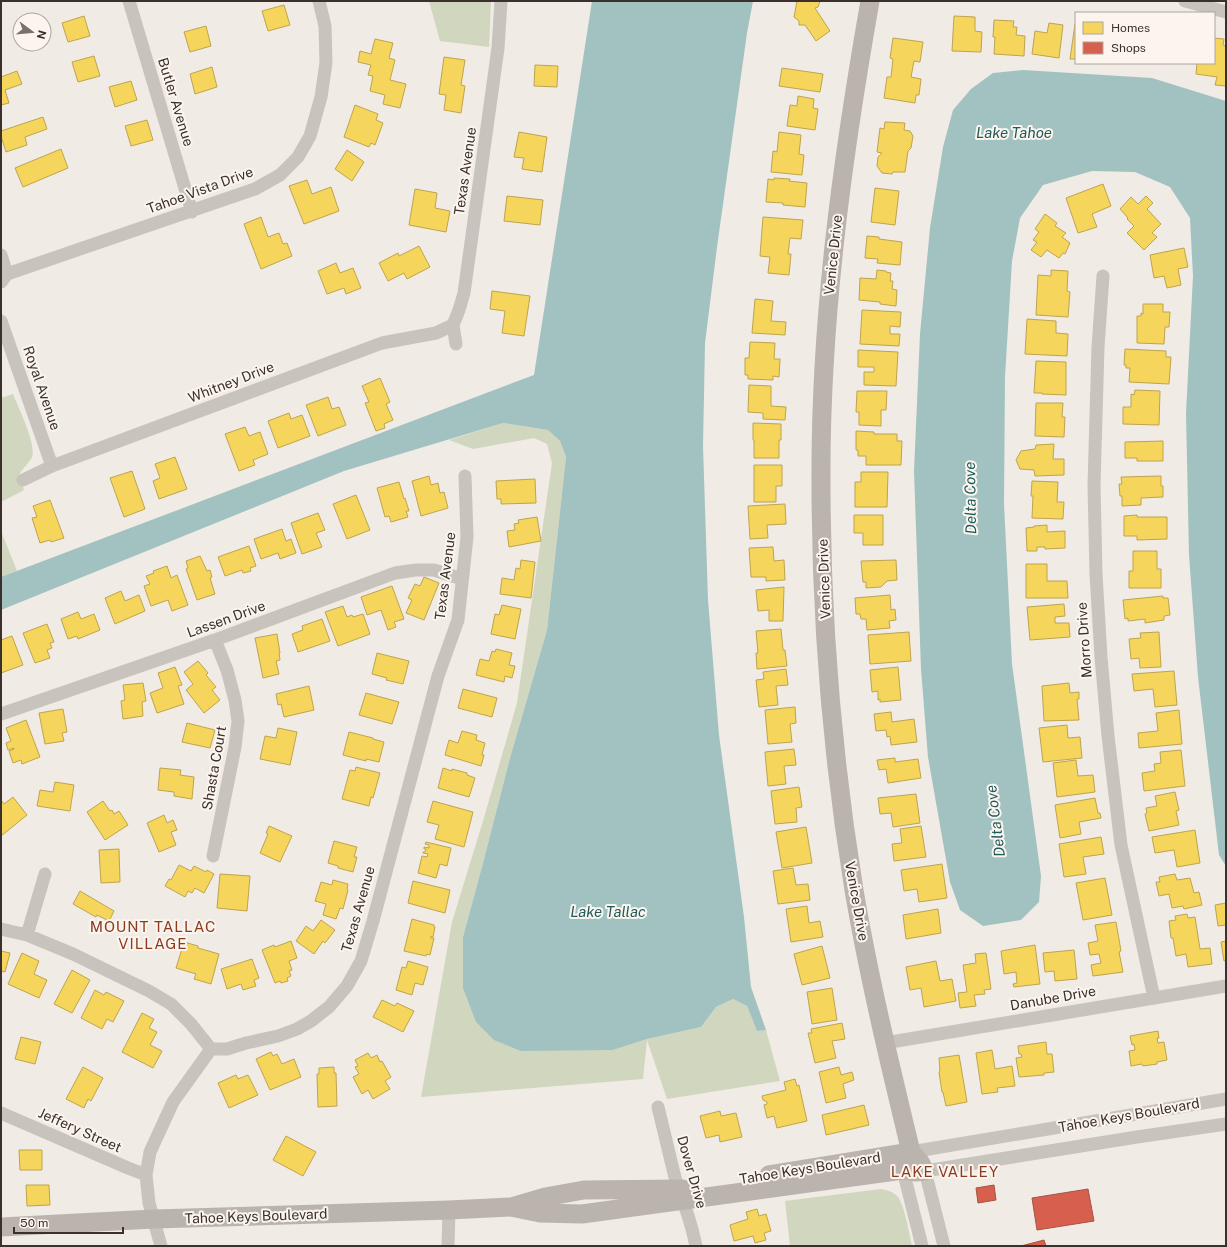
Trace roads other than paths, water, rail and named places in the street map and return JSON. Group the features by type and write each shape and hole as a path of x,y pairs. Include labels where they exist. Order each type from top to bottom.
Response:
{"street":[{"name":"Butler Avenue","path":"129,1 192,212"},
{"name":"Tahoe Vista Drive","path":"4,278 255,189 280,175 298,157 310,136 321,97 326,63 325,26 319,1"},
{"name":"Texas Avenue","path":"452,324 459,310 464,293 498,48 501,1"},
{"name":"Venice Drive","path":"870,1 854,95 830,273 823,379 821,481 823,571 828,668 839,781 854,889 870,975 911,1152"},
{"path":"1185,1 1226,12"},
{"path":"1,254 4,278"},
{"name":"Morro Drive","path":"1102,276 1098,347 1094,485 1096,574 1101,657 1108,736 1121,845 1154,998"},
{"name":"Royal Avenue","path":"1,321 52,466"},
{"path":"452,324 456,344"},
{"name":"Whitney Drive","path":"24,480 52,466 382,343 436,333 452,324"},
{"name":"Texas Avenue","path":"212,1049 227,1049 278,1036 297,1029 311,1021 329,1007 347,986 361,962 438,676 458,620 467,537 464,476"},
{"name":"Lassen Drive","path":"1,714 215,640 395,573 416,570 434,570 462,579"},
{"name":"Shasta Court","path":"213,856 235,747 238,721 235,700 227,670 215,640"},
{"path":"27,935 45,874"},
{"path":"1,929 27,935 102,967 149,991 171,1004 191,1024 212,1049 173,1102 150,1152 146,1175 150,1203 162,1246"},
{"name":"Danube Drive","path":"885,1043 1226,986"},
{"name":"Tahoe Keys Boulevard","path":"1,1227 154,1219 512,1207 540,1213 582,1214 911,1152 1226,1099"},
{"name":"Dover Drive","path":"658,1107 680,1195 696,1246"},
{"name":"Jeffery Street","path":"1,1112 146,1175"},
{"name":"Tahoe Keys Boulevard","path":"680,1195 903,1170 915,1172 925,1171 1226,1124"},
{"path":"922,1246 903,1170 911,1152 920,1162 925,1171 944,1246"},
{"path":"448,1246 449,1210"}],"water":[{"name":"Lake Tallac","path":"592,1 753,1 747,33 705,343 703,446 708,600 719,735 744,917 751,987 766,1030 757,1031 747,1006 733,999 716,1007 701,1027 647,1039 613,1050 521,1051 494,1040 476,1022 463,988 463,937 510,758 547,630 566,457 560,441 548,430 503,423 344,471 1,610 1,577 534,375"},
{"name":"Lake Tahoe","path":"1023,70 1152,78 1226,101 1226,866 1219,855 1198,677 1189,555 1186,413 1193,276 1190,218 1170,187 1135,172 1092,171 1043,185 1020,218 1012,261 1005,377 1004,504 1012,664 1041,876 1039,902 1021,920 983,926 960,910 950,882 928,757 921,669 914,471 920,334 930,228 943,147 953,110 971,89 993,73"}],"district":[{"name":"MOUNT TALLAC VILLAGE","path":"153,934"},
{"name":"LAKE VALLEY","path":"945,1171"}],"water label":[{"name":"Delta Cove","path":"970,498"},
{"name":"Delta Cove","path":"995,821"}]}
